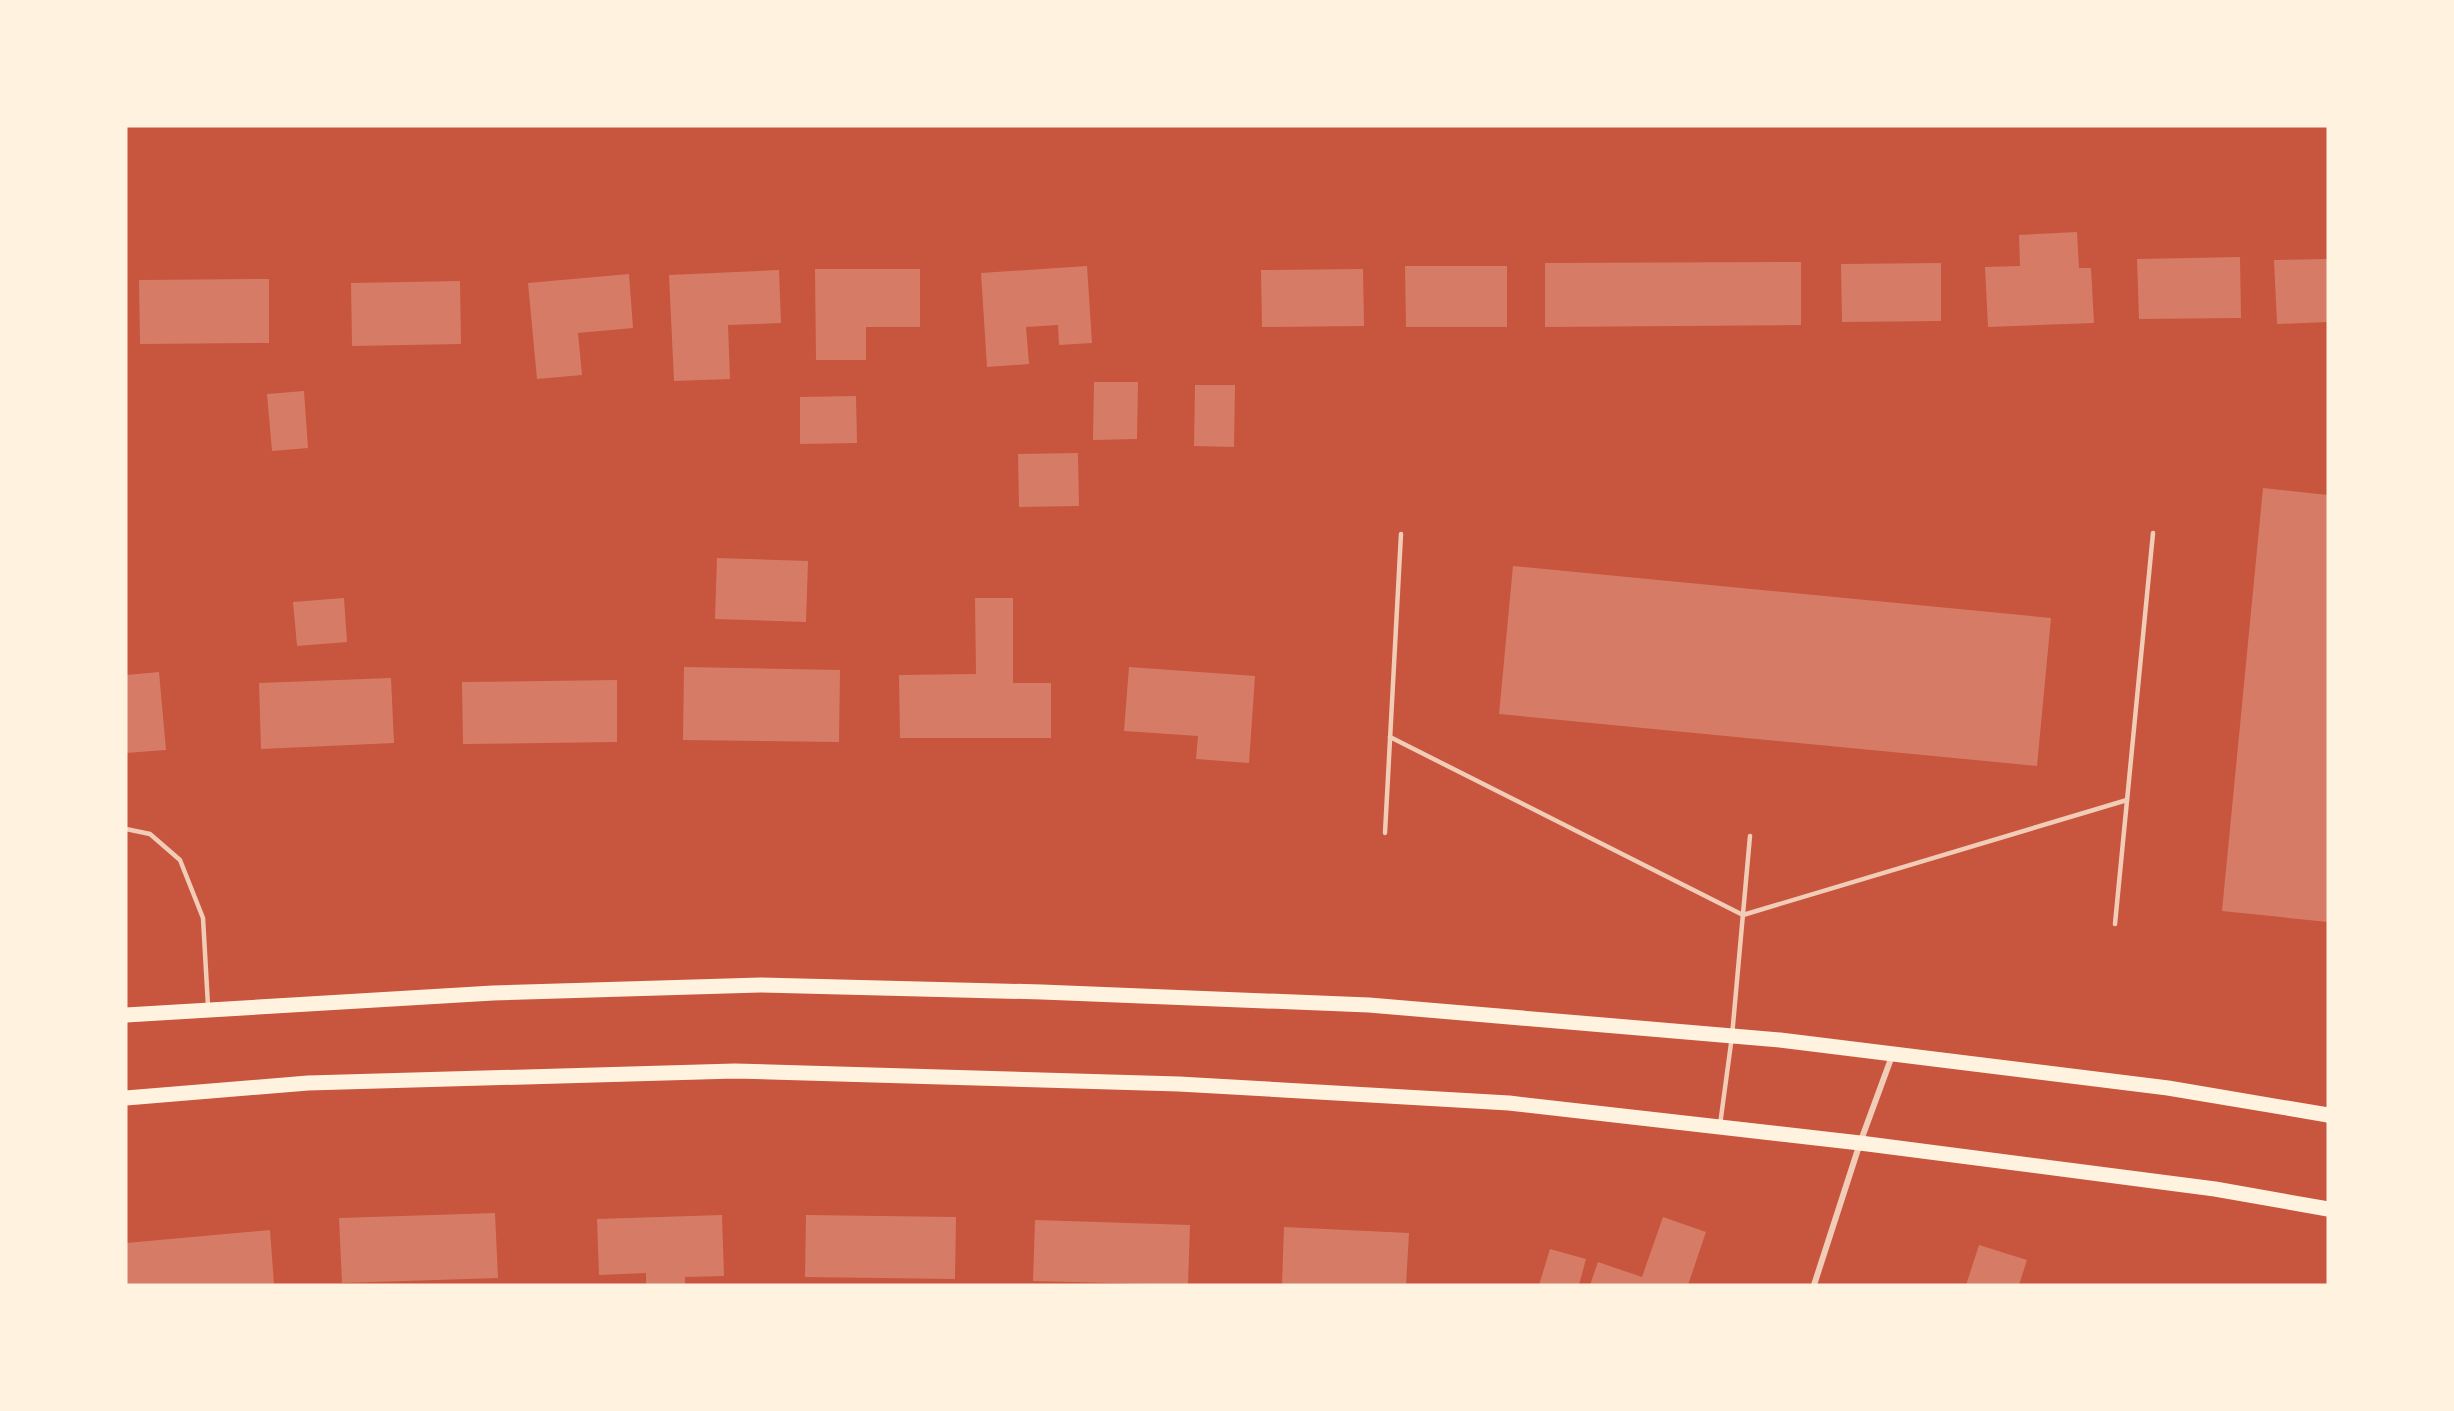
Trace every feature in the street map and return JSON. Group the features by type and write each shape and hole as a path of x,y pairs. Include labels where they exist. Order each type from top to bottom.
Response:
{"main road":[{"path":"126,1015 493,993 759,985 1042,992 1370,1005 1732,1036 1893,1054 2168,1088 2328,1115"},
{"path":"126,1098 308,1083 735,1071 1179,1084 1509,1103 1860,1143 2215,1189 2328,1209"}],"street":[{"path":"1814,1285 1860,1143 1893,1054"}],"lane":[{"path":"2115,924 2153,533"},
{"path":"1385,832 1401,534"},
{"path":"1390,737 1743,915 2127,800"},
{"path":"126,829 150,834 180,860 203,918 208,1009"},
{"path":"1720,1127 1732,1036 1750,836"}],"building":[{"path":"2077,232 2079,268 2091,268 2094,323 1988,327 1985,267 2020,266 2019,235"},
{"path":"2240,257 2241,318 2139,319 2137,259"},
{"path":"2328,259 2328,322 2277,324 2274,260"},
{"path":"1801,262 1801,325 1545,327 1545,263"},
{"path":"1941,263 1941,321 1842,322 1841,264"},
{"path":"1087,266 1092,343 1059,345 1058,325 1026,327 1029,364 987,367 981,273"},
{"path":"1405,266 1507,266 1507,327 1406,327"},
{"path":"815,269 920,269 920,327 866,327 866,360 816,360"},
{"path":"1363,269 1364,326 1262,327 1261,270"},
{"path":"779,270 781,323 728,325 730,379 674,381 669,275"},
{"path":"629,274 633,328 578,333 582,375 537,379 528,283"},
{"path":"269,279 269,343 140,344 139,280"},
{"path":"460,281 461,344 352,346 351,283"},
{"path":"1094,382 1138,382 1137,439 1093,440"},
{"path":"1195,385 1235,385 1234,447 1194,446"},
{"path":"304,391 308,448 272,451 267,394"},
{"path":"856,396 857,443 800,444 800,397"},
{"path":"1078,453 1079,506 1019,507 1018,454"},
{"path":"2263,488 2328,495 2328,922 2222,911"},
{"path":"717,558 808,561 806,622 715,619"},
{"path":"1513,566 2051,618 2037,766 1499,714"},
{"path":"344,598 347,642 297,646 293,602"},
{"path":"975,598 1013,598 1013,683 1051,683 1051,738 900,738 899,675 976,674"},
{"path":"684,667 840,670 839,742 683,740"},
{"path":"1129,667 1255,676 1249,763 1196,759 1198,736 1124,731"},
{"path":"159,672 166,750 126,753 126,675"},
{"path":"391,678 394,743 261,749 259,683"},
{"path":"617,680 617,742 463,744 462,682"},
{"path":"495,1213 498,1278 342,1283 339,1218"},
{"path":"722,1215 724,1276 685,1277 685,1285 646,1285 646,1273 599,1275 597,1219"},
{"path":"806,1215 956,1217 955,1279 805,1277"},
{"path":"1663,1217 1706,1232 1688,1285 1590,1285 1598,1262 1642,1277"},
{"path":"1035,1220 1190,1225 1188,1285 1033,1281"},
{"path":"1284,1227 1409,1233 1406,1285 1282,1285"},
{"path":"270,1230 274,1284 126,1285 126,1243"},
{"path":"1979,1245 2027,1260 2019,1285 1966,1285"},
{"path":"1550,1249 1586,1259 1579,1285 1539,1285"}]}
